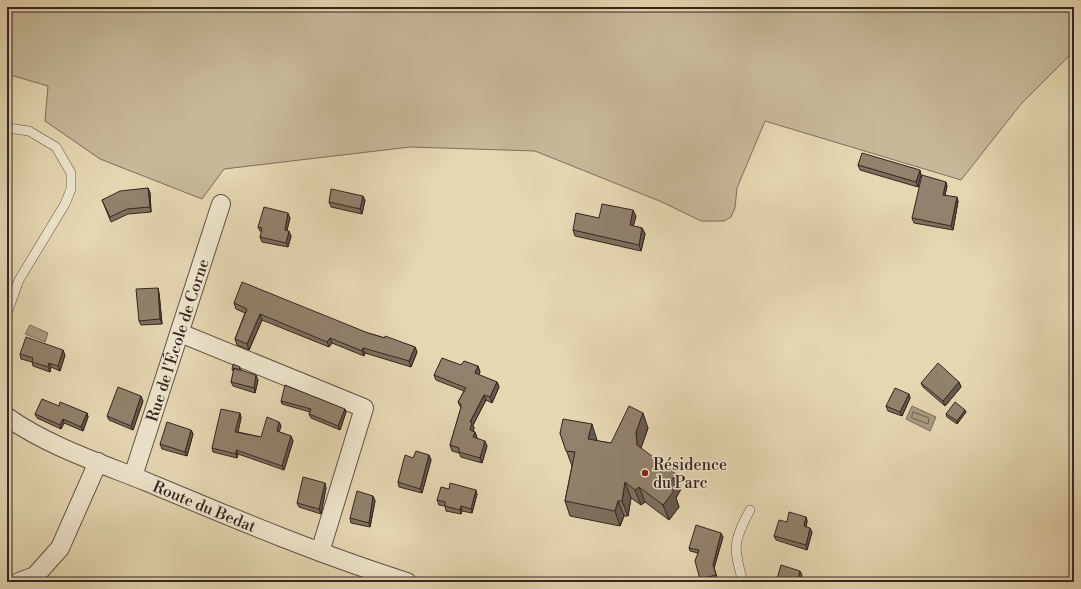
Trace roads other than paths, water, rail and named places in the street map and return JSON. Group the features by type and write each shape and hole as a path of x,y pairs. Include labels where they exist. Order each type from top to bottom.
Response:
{"street":[{"name":"Rue de l'École de Corne","path":"133,476 221,204"},
{"path":"180,333 364,408 320,552"},
{"name":"Route du Bedat","path":"7,417 57,444 98,462 320,552 407,582"},
{"path":"19,582 35,576 60,548 98,462"}],"lane":[{"path":"7,128 29,131 56,147 71,173 71,189 65,204 19,280 7,313"},
{"path":"743,582 736,559 735,544 738,533 750,510"}],"water":[{"path":"30,325 48,333 45,342 25,334"},
{"path":"912,406 936,417 930,431 906,419"}],"place":[{"name":"Résidence du Parc","path":"645,473"}]}
